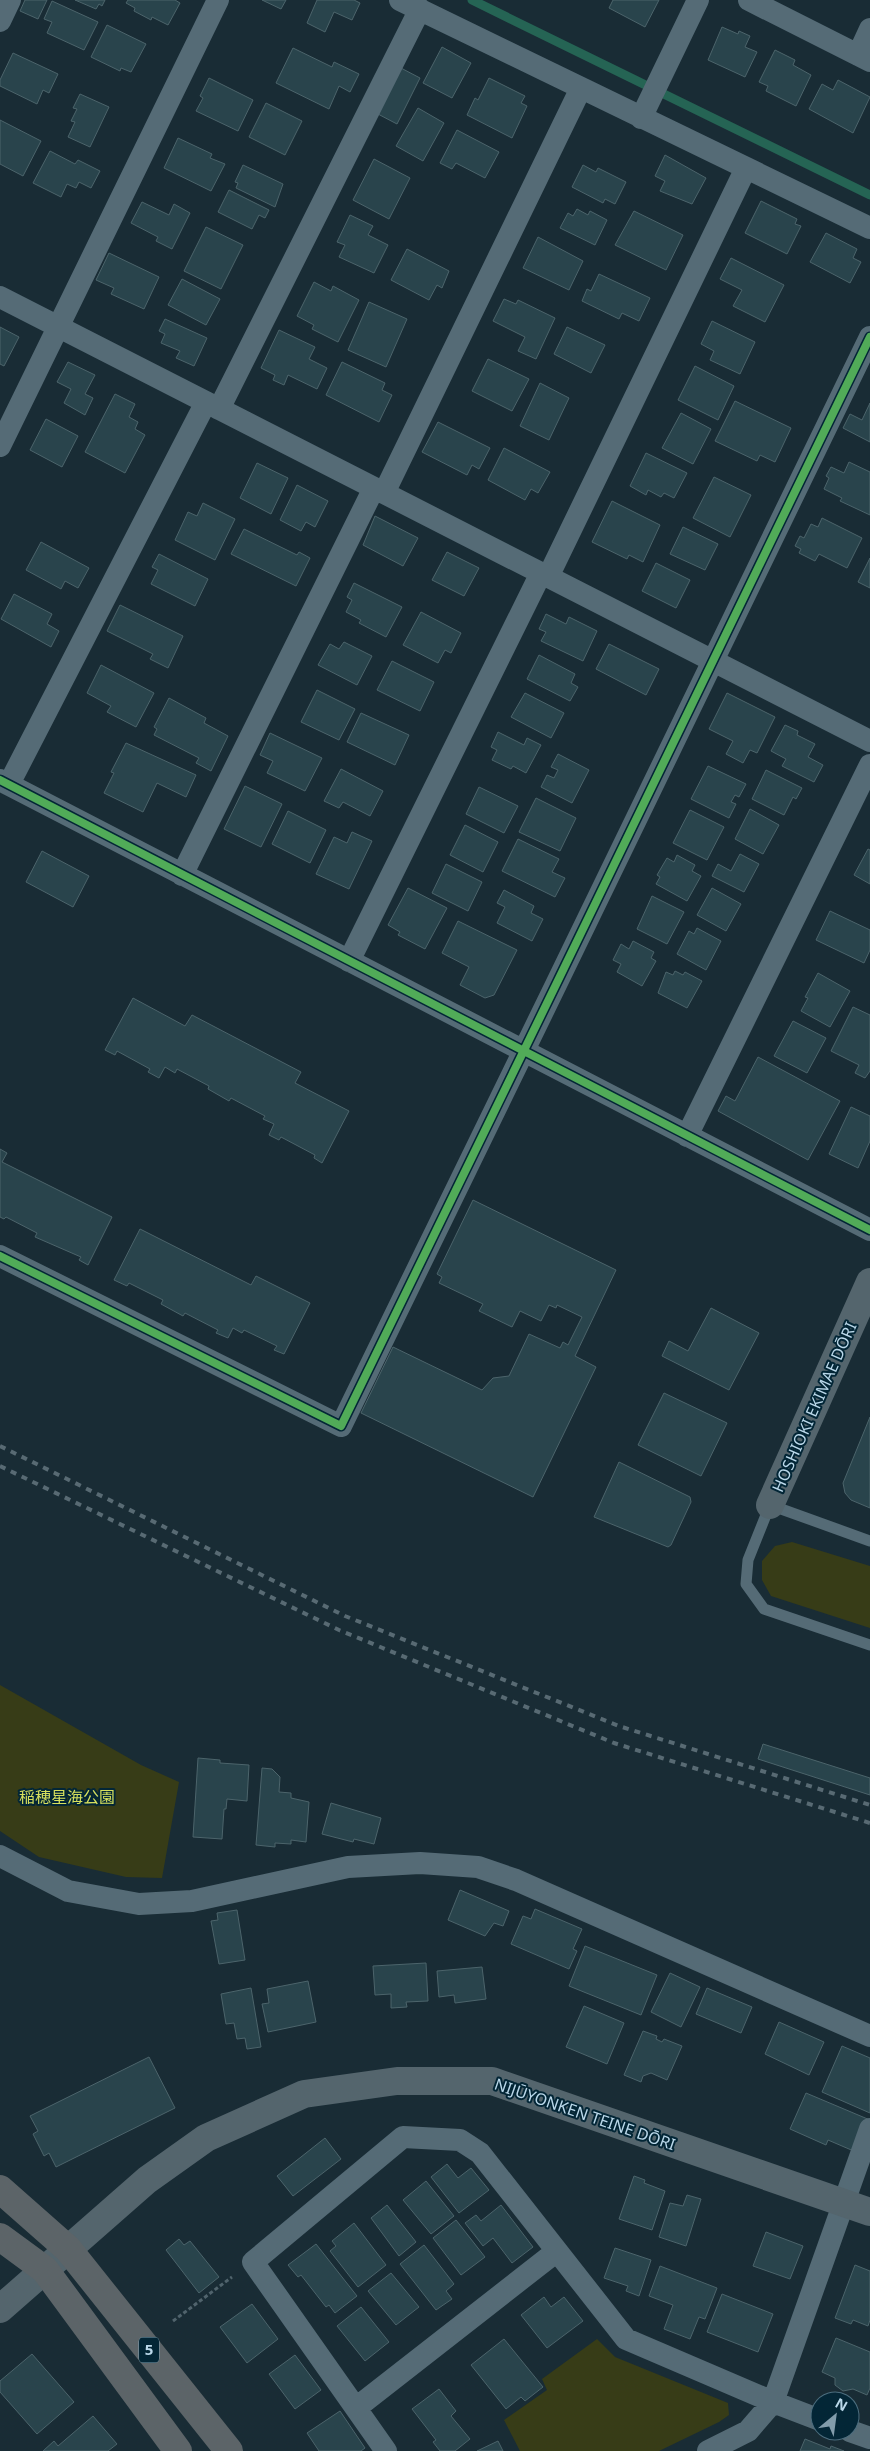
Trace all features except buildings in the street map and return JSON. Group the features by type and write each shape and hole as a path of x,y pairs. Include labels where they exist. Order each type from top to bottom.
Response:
{"highway":[{"name":"5","path":"0,2188 68,2249 229,2451"},
{"name":"5","path":"0,2236 45,2270 178,2451"}],"street":[{"path":"0,21 10,0"},
{"path":"0,446 218,0"},
{"path":"645,110 698,0"},
{"path":"749,0 864,58 870,29"},
{"path":"870,228 746,168 645,110 581,88 410,5 213,406 5,782 870,1230"},
{"path":"182,875 379,490 581,88"},
{"path":"349,961 544,575 746,168"},
{"path":"0,297 870,741"},
{"path":"0,1256 341,1426 525,1052 712,660 870,337"},
{"path":"687,1136 870,765"},
{"name":"HOSHIOKI EKIMAE DŌRI","path":"770,1505 870,1282"},
{"path":"0,1856 68,1891 139,1904 192,1901 348,1867 420,1863 478,1867 516,1880 870,2036"},
{"name":"NIJŪYONKEN TEINE DŌRI","path":"0,2308 147,2180 206,2138 304,2094 397,2081 492,2081 870,2212"},
{"path":"708,2451 748,2431 773,2402 870,2129"},
{"path":"386,2451 253,2262 403,2137 460,2140 480,2153 626,2340 810,2416"},
{"path":"356,2408 557,2251"}],"lane":[{"path":"870,1541 770,1505 748,1560 746,1584 764,1609 870,1644"}],"path":[{"path":"173,2321 237,2274"}],"green space":[{"path":"792,1542 870,1566 870,1628 771,1596 762,1580 762,1561 775,1546"},
{"name":"稲穂星海公園","path":"0,1685 141,1765 179,1782 162,1878 126,1877 39,1857 0,1831"},
{"path":"597,2339 615,2357 728,2403 729,2415 719,2422 659,2451 520,2451 504,2420 547,2390 542,2379"}],"waterway":[{"path":"472,0 870,195"}],"railway":[{"path":"0,1446 345,1616 619,1726 870,1805"},
{"path":"0,1466 339,1630 614,1743 870,1823"}],"cycle path":[{"path":"0,1256 341,1426 870,337"},
{"path":"0,780 870,1230"}]}
